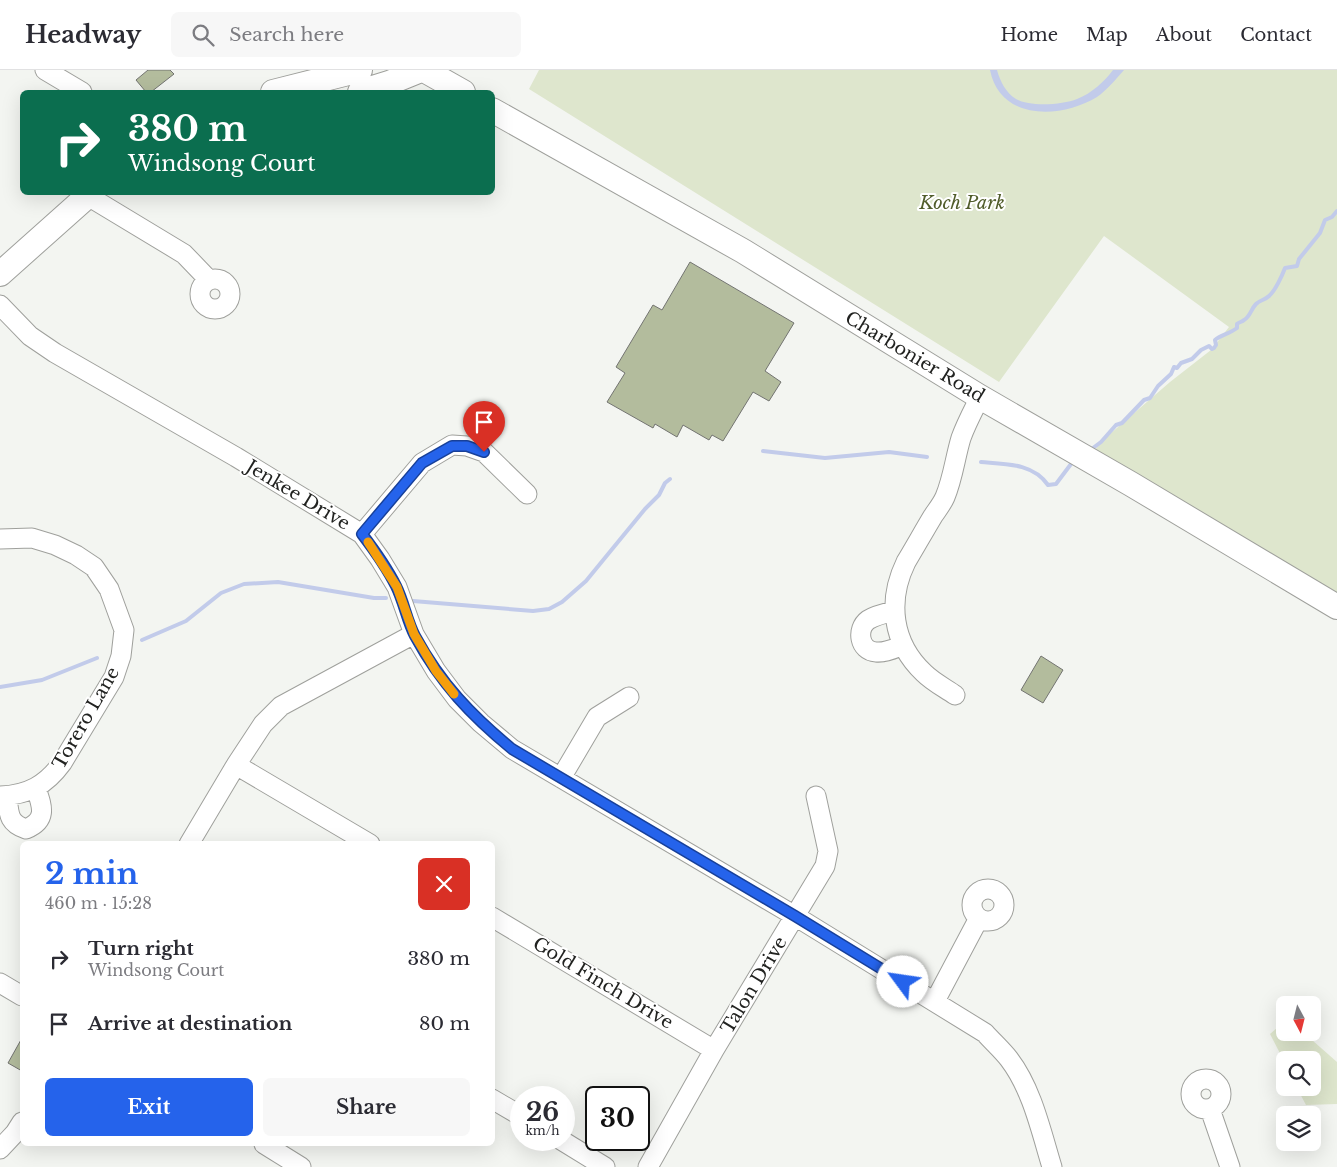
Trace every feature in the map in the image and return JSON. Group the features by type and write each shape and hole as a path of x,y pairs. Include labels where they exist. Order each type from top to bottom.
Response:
{"main road":[{"path":"279,90 325,75 360,70"},
{"path":"367,90 389,84 422,70 459,90"},
{"name":"Charbonier Road","path":"495,112 743,252 980,397 1131,484 1337,607"},
{"path":"0,274 89,195"}],"street":[{"path":"46,70 79,90"},
{"path":"92,195 184,254 209,280"},
{"name":"Jenkee Drive","path":"0,305 30,336 55,353 236,457 362,534 397,587 414,634 436,671 457,699 481,723 512,749 795,916 985,1033 1010,1060 1028,1095 1052,1167"},
{"path":"955,695 926,675 910,657 903,645 895,611 895,593 898,580 919,540 945,498 962,437 980,397"},
{"path":"362,534 422,463 452,446 467,446 484,452 527,494"},
{"name":"Torero Lane","path":"0,539 32,538 55,545 94,568 109,589 124,630 121,656 114,677 53,776 36,788 21,794 3,796"},
{"path":"895,611 870,618 862,625 862,644 868,650 876,652 886,652 903,645"},
{"path":"191,841 263,724 281,706 414,634"},
{"path":"562,778 597,717 630,697"},
{"path":"236,765 365,841"},
{"path":"3,796 10,818 16,826 26,829 36,825 41,816 42,807 36,788"},
{"name":"Talon Drive","path":"648,1167 714,1050 825,866 828,851 816,796"},
{"path":"935,1001 979,918"},
{"name":"Gold Finch Drive","path":"495,919 714,1050"},
{"path":"0,983 20,995"},
{"path":"495,1101 510,1110"},
{"path":"1210,1109 1230,1167"},
{"path":"0,1149 20,1125"},
{"path":"267,1146 302,1167"},
{"path":"575,1149 605,1167"}],"green space":[{"name":"Koch Park","path":"539,70 1337,70 1337,593 1094,451 1103,440 1170,382 1211,350 1229,327 1104,236 999,382 529,89"},
{"path":"1276,1029 1276,1041 1313,1041 1337,1062 1337,1104 1306,1105 1301,1096 1321,1096 1321,1051 1279,1051 1270,1034"}],"water":[{"path":"990,70 997,70 1004,86 1016,99 1022,102 1046,104 1063,103 1077,99 1097,87 1113,70 1124,70 1097,97 1082,104 1050,112 1034,111 1019,107 1006,99 996,87"}],"building":[{"path":"148,70 170,70 174,74 154,90 144,90 136,80"},
{"path":"690,262 794,323 765,371 781,382 769,401 753,392 723,441 712,435 709,440 683,425 677,437 655,424 653,428 607,402 625,373 616,367 653,305 662,310"},
{"path":"1041,656 1063,670 1043,703 1021,690"},
{"path":"20,1042 20,1070 8,1063"}],"waterway":[{"path":"1093,448 1116,425 1122,423 1144,400 1150,398 1158,386 1171,374 1174,367 1177,368 1181,363 1192,359 1201,350 1209,346 1212,349 1214,348 1216,345 1215,340 1237,328 1237,324 1248,317 1256,304 1271,294 1285,268 1297,266 1299,259 1320,233 1325,220 1332,217 1337,211"},
{"path":"763,451 825,458 889,452 927,457"},
{"path":"981,462 1009,464 1027,469 1035,472 1048,485 1056,484 1071,464"},
{"path":"413,601 533,611 549,609 562,602 586,581 645,509 659,495 665,483 670,479"},
{"path":"142,640 186,621 221,593 244,584 278,582 374,598 386,598"},
{"path":"0,687 42,680 97,658"}],"slow traffic":[{"path":"368,542 397,587 414,634 436,671 454,694"}],"route":[{"path":"484,452 467,446 452,446 422,463 362,534 397,587 414,634 436,671 457,699 481,723 512,749 903,982"}]}
